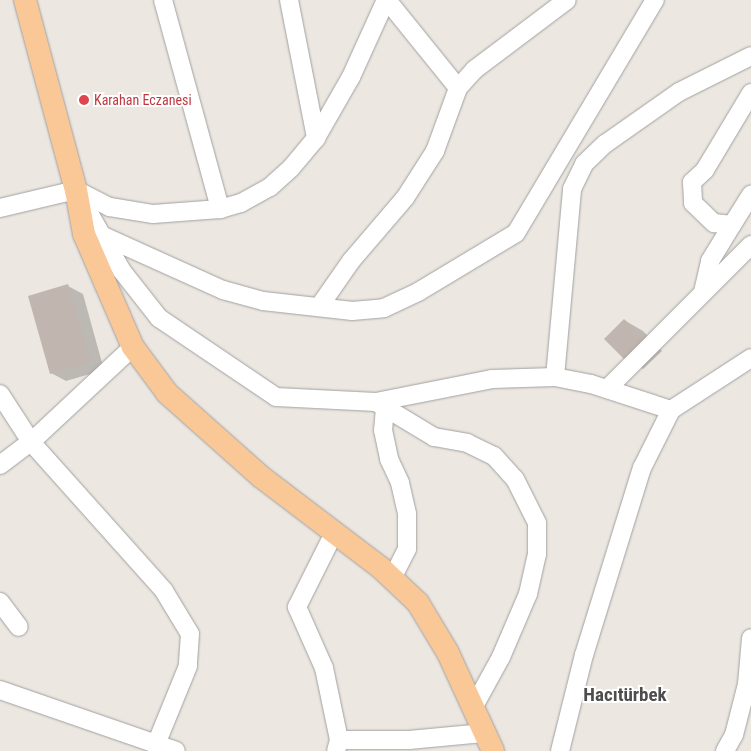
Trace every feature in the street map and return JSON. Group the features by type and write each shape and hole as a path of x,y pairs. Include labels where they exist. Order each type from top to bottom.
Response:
{"main road":[{"path":"25,0 76,190 84,234 133,347 167,393 260,476 334,532 392,579 418,604 448,653 489,742"}],"street":[{"path":"163,0 220,209"},
{"path":"289,0 316,138"},
{"path":"0,208 76,190 110,207 153,214 220,209 241,203 270,187 316,138 351,77 386,0 458,88"},
{"path":"101,235 223,290 263,300 352,311 384,308 418,292 516,233 655,0"},
{"path":"318,307 351,261 404,198 435,151 458,88 474,70 564,1"},
{"path":"556,377 572,188 584,164 605,144 679,92 751,56"},
{"path":"732,225 714,223 703,216 693,203 692,182 705,170 751,93"},
{"path":"76,190 101,235 139,295 159,318 276,397 381,405 492,379 556,377 607,389 671,410"},
{"path":"702,292 710,261 751,194"},
{"path":"607,389 751,245"},
{"path":"0,464 30,442 133,347"},
{"path":"560,751 584,655 642,468 671,410 751,358"},
{"path":"0,394 30,442 164,591 190,634 188,666 157,742"},
{"path":"381,405 383,430 389,459 400,482 407,514 407,549 392,579"},
{"path":"381,405 434,437 467,444 494,456 515,479 537,523 537,554 528,594 501,657 473,708"},
{"path":"334,532 298,606 324,668 338,746 409,740 489,742"},
{"path":"0,602 19,627"},
{"path":"725,751 734,735 748,684 751,638"},
{"path":"0,690 157,742 176,751"}],"building":[{"path":"68,284 91,362 50,374 28,296"},
{"path":"624,319 644,339 624,359 604,339"}],"place":[{"name":"Karahan Eczanesi","path":"84,100"}],"district":[{"name":"Hacıtürbek","path":"625,695"}]}
